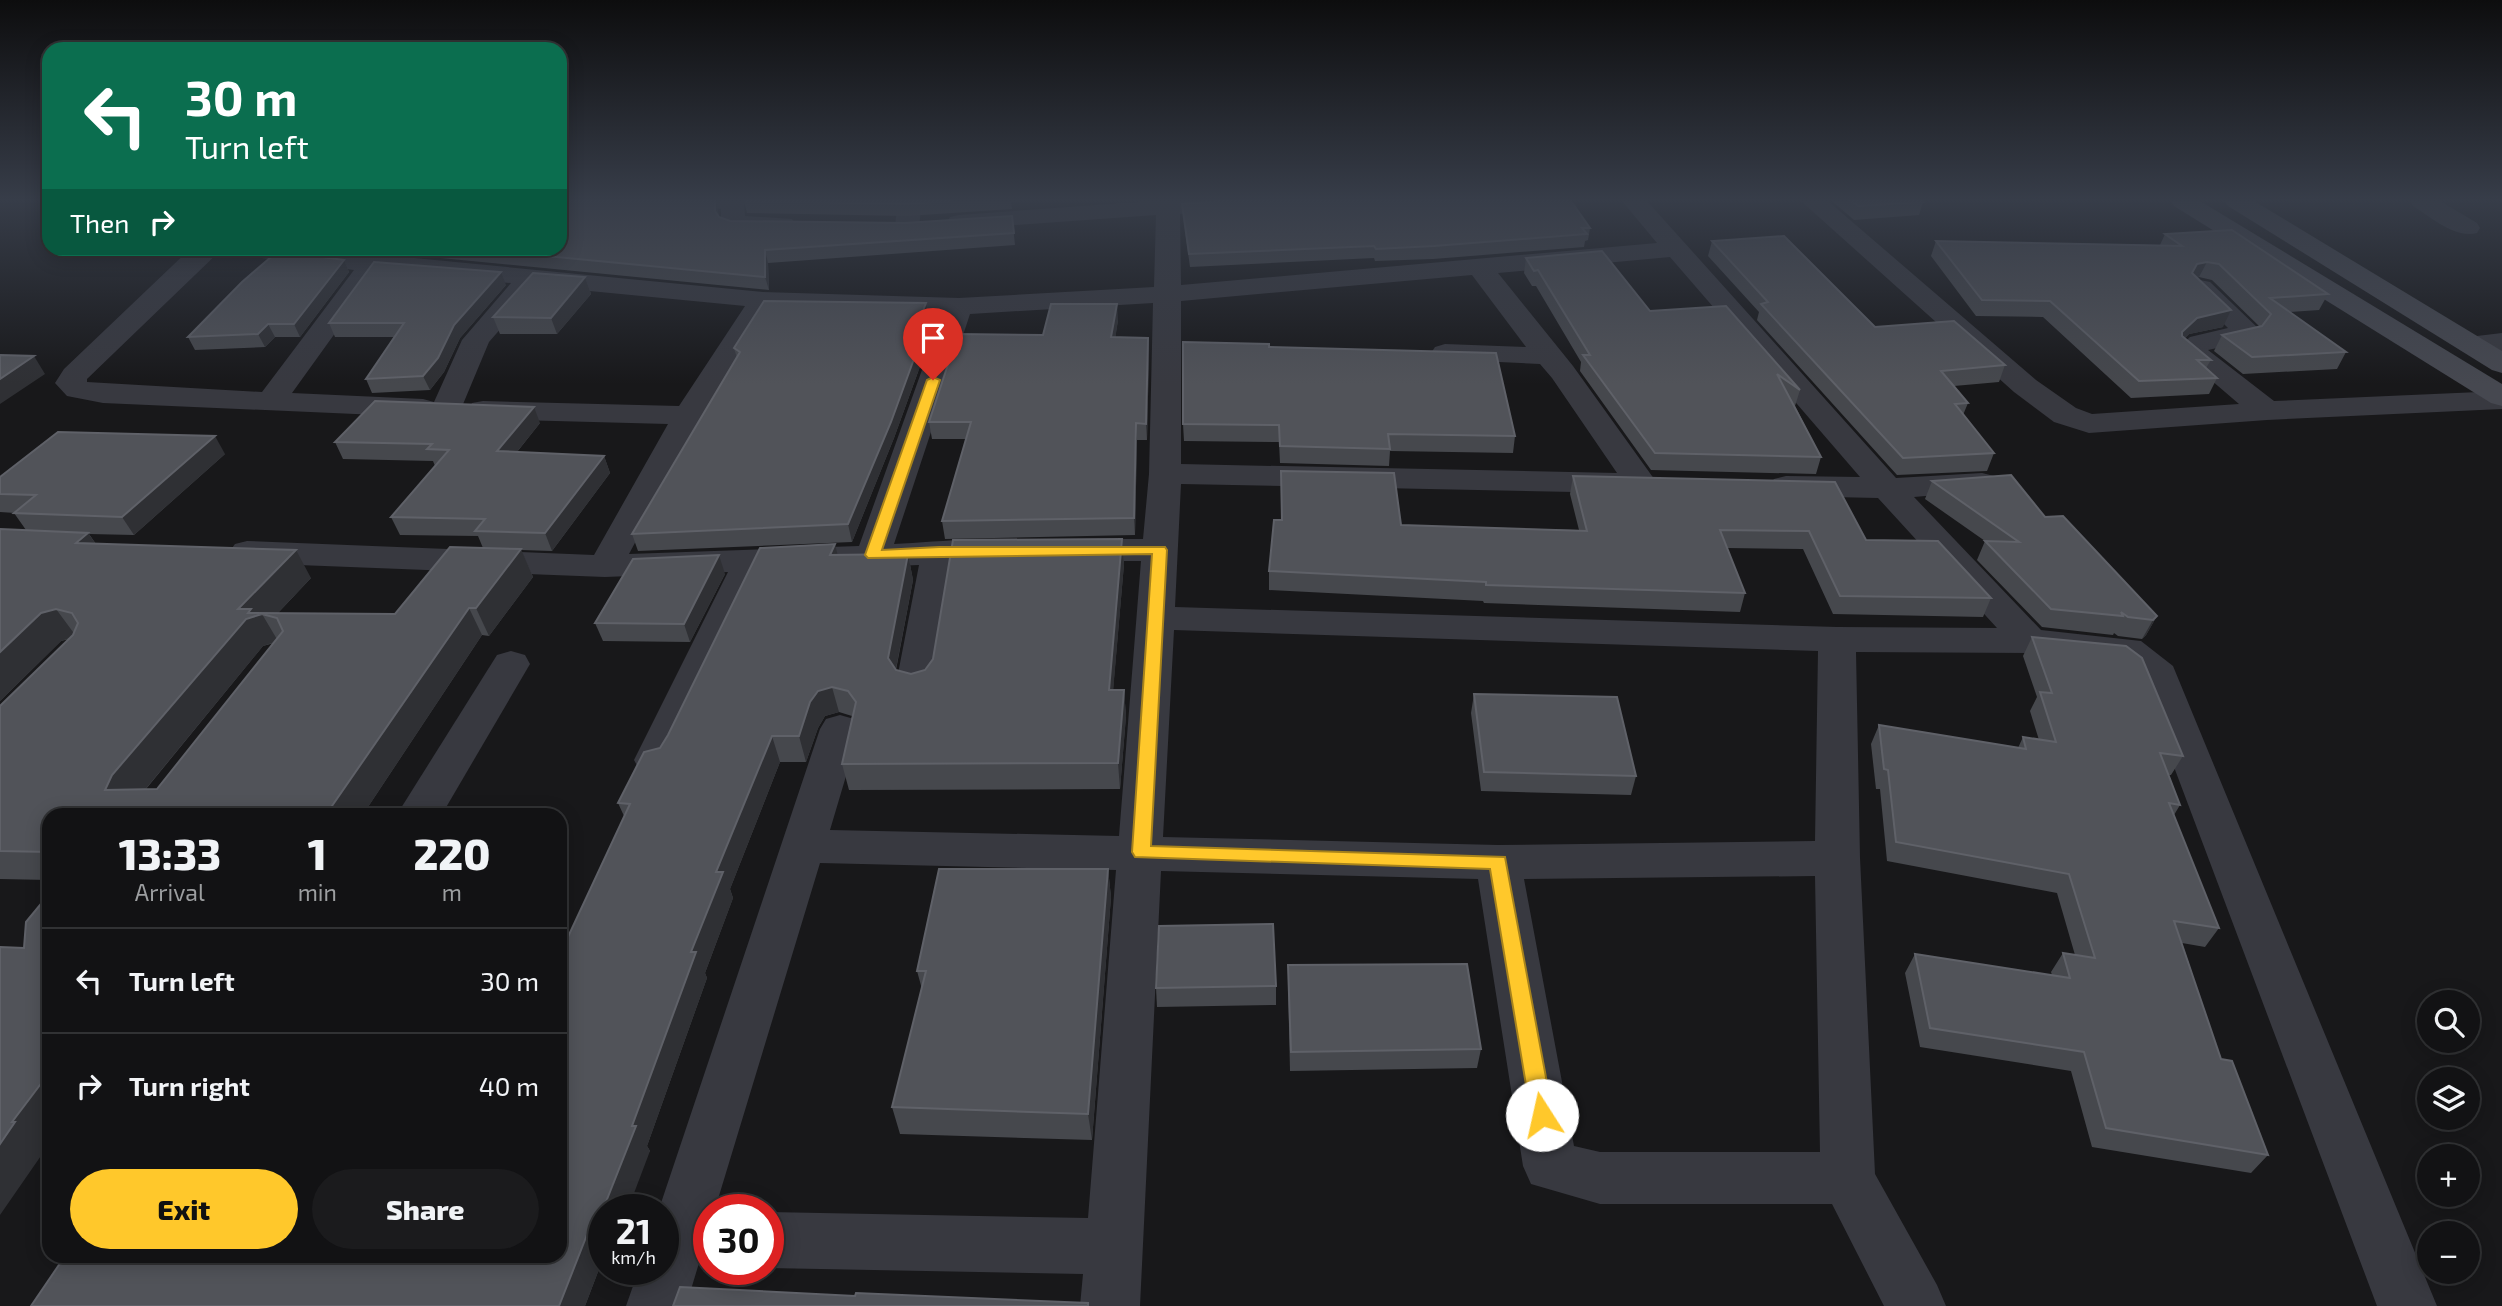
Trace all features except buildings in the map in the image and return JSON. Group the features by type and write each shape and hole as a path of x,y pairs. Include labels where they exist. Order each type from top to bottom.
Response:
{"street":[{"path":"192,262 74,375 70,383 78,390 103,394 446,409 688,415"},
{"path":"356,262 763,300 959,306 1167,294 1526,262"},
{"path":"1110,1306 1165,474 1179,346 1167,294 1167,262"},
{"path":"1689,262 1887,488 2030,641"},
{"path":"1883,262 2025,386 2065,415 2089,424 2502,398"},
{"path":"2282,262 2502,398"},
{"path":"2336,262 2502,364"},
{"path":"270,402 372,264"},
{"path":"1165,474 1653,483 1548,356 1479,266"},
{"path":"446,409 476,340 531,277"},
{"path":"2200,288 2246,330 2234,337 2197,344 2190,350 2267,411"},
{"path":"605,566 688,415 763,300"},
{"path":"873,555 959,306"},
{"path":"2470,344 2502,342"},
{"path":"1415,353 1548,356"},
{"path":"1750,485 1887,488 1991,483"},
{"path":"220,551 605,566 939,551 1160,550"},
{"path":"916,684 939,551"},
{"path":"655,760 752,560"},
{"path":"1155,618 1837,639 2030,641 2127,650 2160,675 2407,1306"},
{"path":"1837,639 1837,858 1848,1178 1916,1306"},
{"path":"423,808 511,664"},
{"path":"706,1194 803,846 840,729"},
{"path":"803,846 1498,862 1837,858"},
{"path":"1498,862 1550,1166 1600,1178 1848,1178"},
{"path":"656,1306 693,1240"},
{"path":"784,1240 1114,1247"}],"route":[{"path":"933,380 873,555 939,551 1160,550 1141,852 1498,862 1542,1115"}]}
